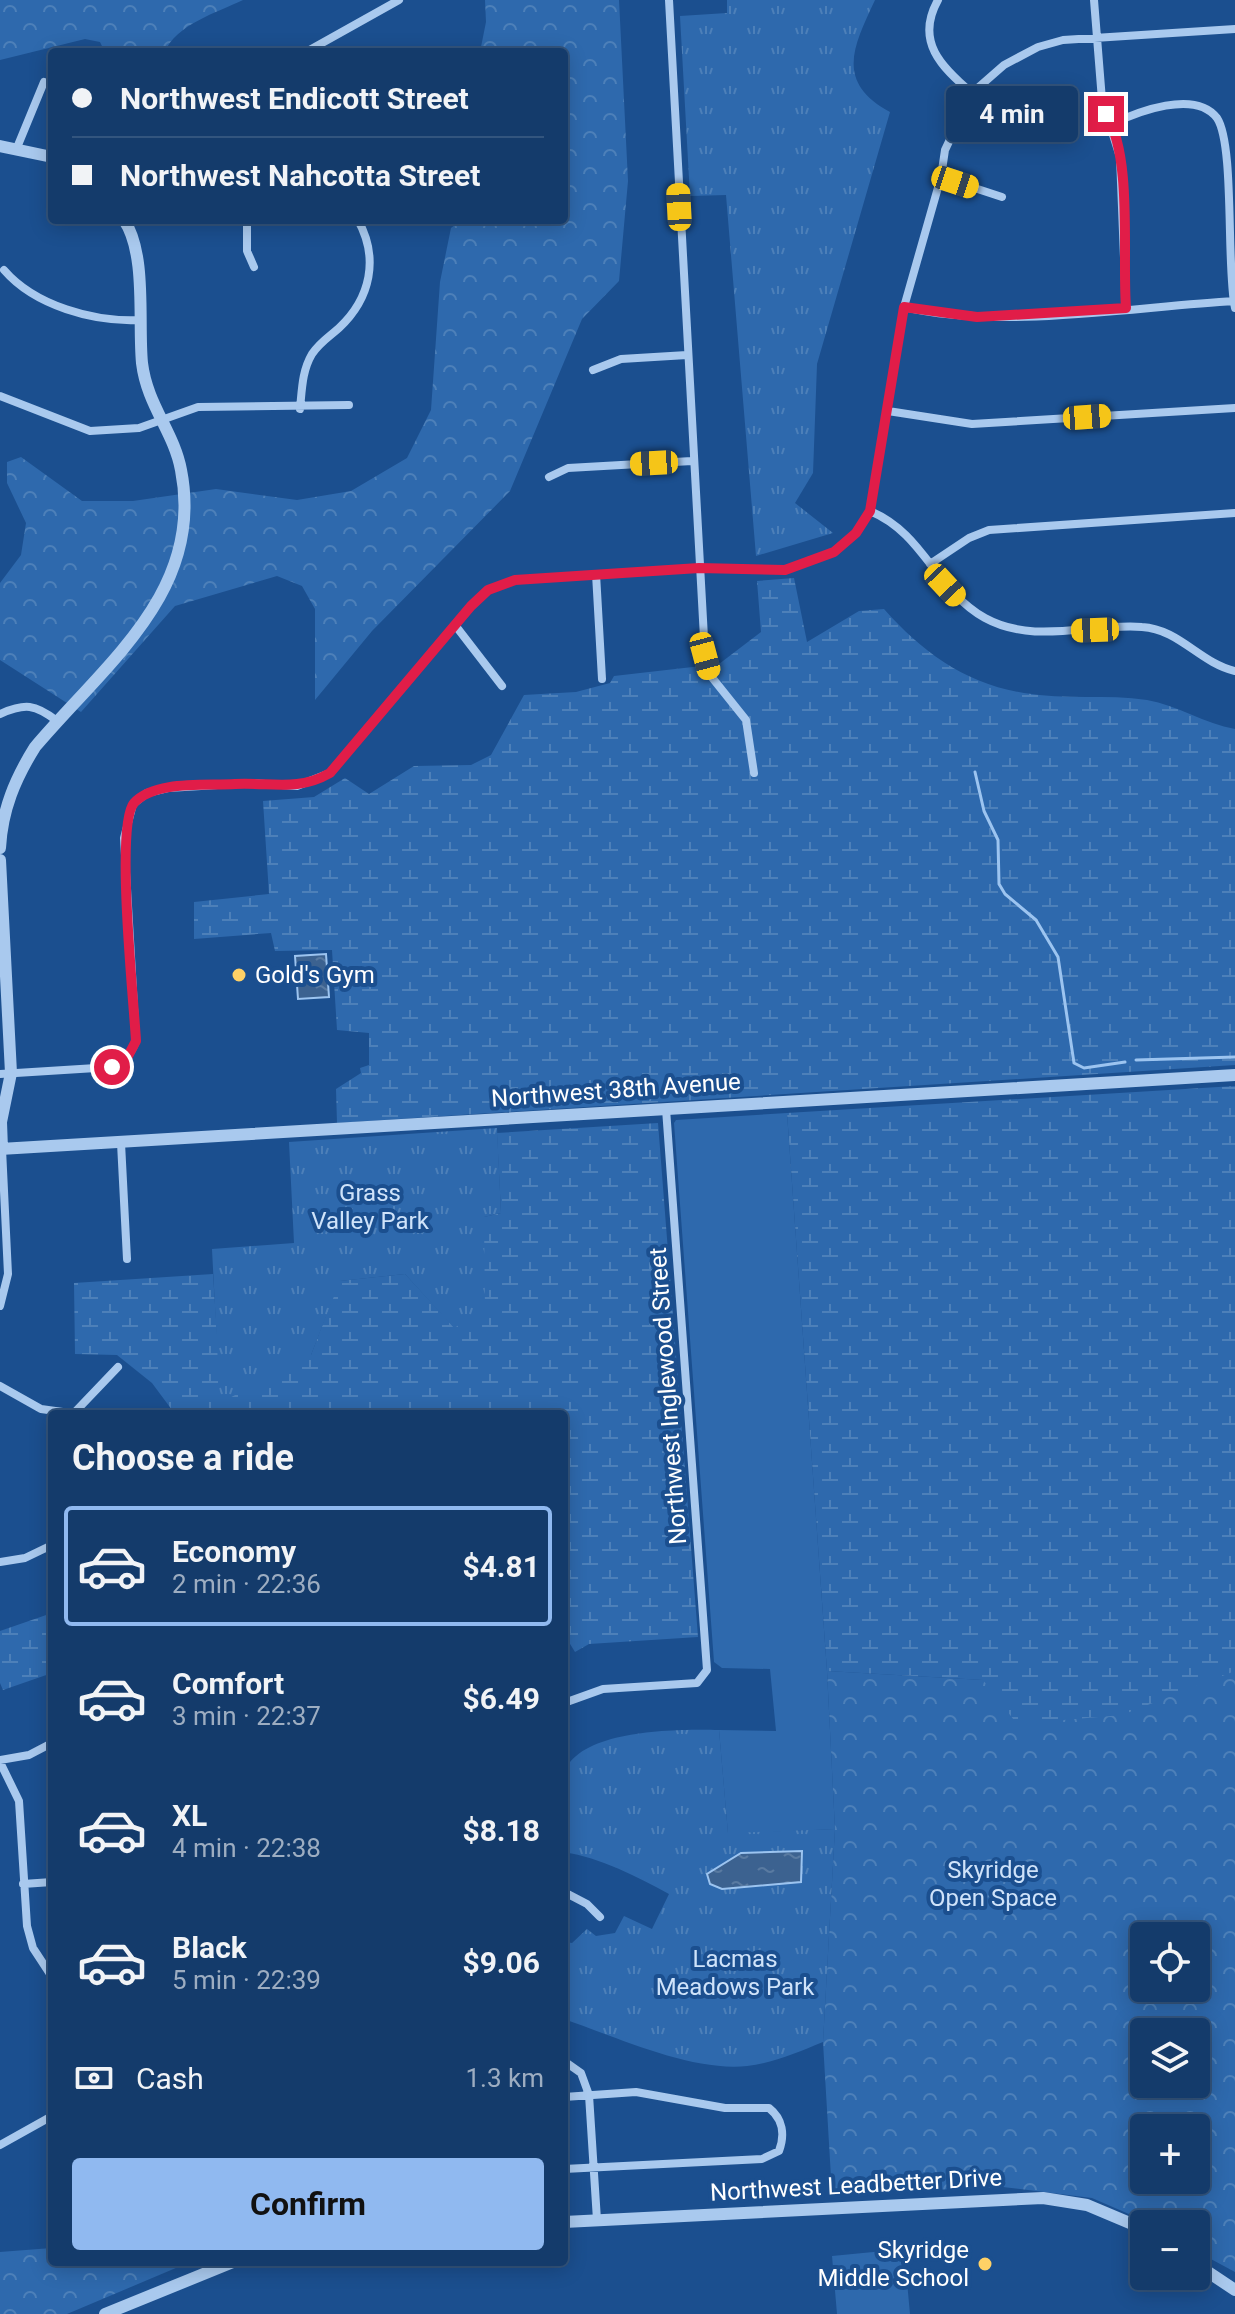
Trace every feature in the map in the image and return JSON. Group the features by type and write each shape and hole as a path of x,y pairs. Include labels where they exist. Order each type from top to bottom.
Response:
{"street":[{"path":"313,48 399,0"},
{"path":"669,0 705,656 710,675 746,720 754,773"},
{"path":"938,0 929,25 929,41 947,71 972,93"},
{"path":"1094,0 1102,100 1120,157 1126,308"},
{"path":"6,1073 112,1067 127,1058 136,1041 124,838 133,804 147,793 168,788 251,783 278,788 314,782 344,759 455,625 488,590 515,580 699,568 757,572 801,567 834,552 856,533 870,511 904,307 941,177 945,150 972,93 1004,65 1038,47 1096,35 1235,29"},
{"path":"16,150 44,82"},
{"path":"904,307 977,317 1234,305 1226,146 1217,118 1208,109 1177,105 1144,110 1112,124"},
{"path":"0,146 48,156"},
{"path":"941,177 1002,197"},
{"path":"0,848 12,789 35,747 152,612 170,582 181,555 186,493 180,465 158,420 142,365 136,256 133,238 126,224"},
{"path":"247,224 247,251 254,267"},
{"path":"300,409 303,375 311,357 321,341 353,312 366,291 370,252 360,224"},
{"path":"4,270 28,290 69,309 94,318 139,320"},
{"path":"593,370 621,359 687,355"},
{"path":"0,396 90,431 139,428 198,407 300,409 349,405"},
{"path":"888,411 972,424 1235,408"},
{"path":"549,477 568,468 692,461"},
{"path":"870,511 891,520 907,533 964,605 988,620 1015,629 1046,632 1142,626 1180,639 1208,660 1235,671"},
{"path":"930,564 969,538 989,530 1235,513"},
{"path":"596,574 602,679"},
{"path":"455,625 502,686"},
{"path":"0,714 28,705 40,708 57,721"},
{"path":"0,860 6,1073 1,1149 8,1274 0,1306"},
{"name":"Northwest 38th Avenue","path":"1,1149 1235,1075"},
{"name":"Northwest Inglewood Street","path":"568,1702 603,1689 703,1679 708,1663 666,1109"},
{"path":"121,1143 127,1259"},
{"path":"79,1410 118,1367"},
{"path":"0,1386 41,1409 50,1410"},
{"path":"0,1562 25,1558 48,1547"},
{"path":"48,1745 29,1755 0,1761 19,1801 27,1926 33,1948 48,1971"},
{"path":"23,1884 48,1882"},
{"path":"568,1894 587,1904 600,1917"},
{"path":"568,2064 581,2073 589,2095 597,2220"},
{"path":"568,2097 636,2092 725,2108 769,2108 778,2114 782,2128 779,2151 762,2159 568,2169"},
{"path":"0,2145 48,2118"},
{"name":"Northwest Leadbetter Drive","path":"568,2222 1034,2198 1087,2205 1130,2223"},
{"path":"105,2314 223,2266"},
{"path":"1210,2273 1235,2290"}],"green space":[{"path":"0,0 243,0 187,27 167,48 103,48 100,42 85,39 0,60"},
{"path":"485,0 619,0 628,181 619,281 582,319 510,491 372,631 315,700 315,609 302,586 277,576 175,606 81,712 0,660 0,583 21,555 26,523 7,483 7,462 21,457 82,501 133,501 216,489 297,500 351,491 407,458 431,410 440,282 451,228 456,224 568,224 568,48 481,48 486,22"},
{"path":"727,0 875,0 856,48 855,76 873,101 890,112 817,364 813,473 795,503 833,533 756,556 726,195 690,196 680,16 727,13"},
{"path":"794,578 807,642 859,611 884,609 914,639 946,664 1003,689 1039,695 1147,700 1235,729 1235,1065 337,1123 336,1089 361,1073 360,1068 369,1065 369,1033 337,1030 332,950 275,951 271,933 194,939 194,902 269,894 263,801 314,797 345,778 369,794 414,766 471,765 491,755 524,695 576,692 610,683 614,676 719,664 761,632 757,581"},
{"path":"1235,1086 1235,1671 1122,1715 1017,1724 983,1680 827,1671 787,1113"},
{"path":"787,1113 827,1671 835,1829 728,1834 719,1730 776,1731 770,1669 722,1668 714,1662 674,1123 676,1120"},
{"path":"658,1123 698,1637 589,1644 575,1652 568,1641 568,1410 172,1410 152,1383 117,1355 75,1354 74,1283 213,1274 218,1350 311,1355 339,1281 405,1274 454,1327 484,1217 501,1213 497,1133"},
{"name":"Grass Valley Park","path":"497,1128 501,1213 484,1217 485,1310 454,1328 405,1274 340,1281 311,1355 220,1403 212,1249 294,1243 289,1142"},
{"path":"48,1614 48,1674 3,1690 0,1683 0,1631"},
{"name":"Skyridge Open Space","path":"827,1671 983,1680 1235,1671 1235,2272 1210,2259 1210,2210 1130,2210 1130,2214 1092,2198 1003,2187 832,2194 823,2042 835,1829"},
{"name":"Lacmas Meadows Park","path":"680,1730 719,1730 728,1833 835,1829 823,2042 757,2065 725,2066 679,2059 568,2020 568,1942 572,1943 587,1929 596,1936 615,1933 624,1916 652,1929 669,1894 605,1863 568,1853 568,1767 575,1757 611,1739"},
{"path":"48,2248 48,2266 181,2266 67,2314 0,2314 0,2252"},
{"path":"904,2249 910,2314 837,2314 832,2256"}],"water":[{"path":"326,954 329,997 298,999 295,956"},
{"path":"802,1851 801,1882 722,1889 710,1884 707,1874 741,1853"}],"waterway":[{"path":"975,772 984,811 998,840 999,884 1005,894 1036,920 1058,957 1074,1063 1084,1068 1125,1062"},
{"path":"1136,1060 1235,1057"}],"place":[{"name":"Gold's Gym","path":"239,975"},
{"name":"Skyridge Middle School","path":"985,2264"}],"route":[{"path":"112,1067 127,1058 136,1041 124,838 133,804 147,793 168,788 251,783 278,788 314,782 330,773 471,606 488,590 515,580 699,568 757,572 785,570 801,567 834,552 856,533 870,511 904,307 929,313 977,317 1126,308 1120,157 1112,124 1106,114"}]}
